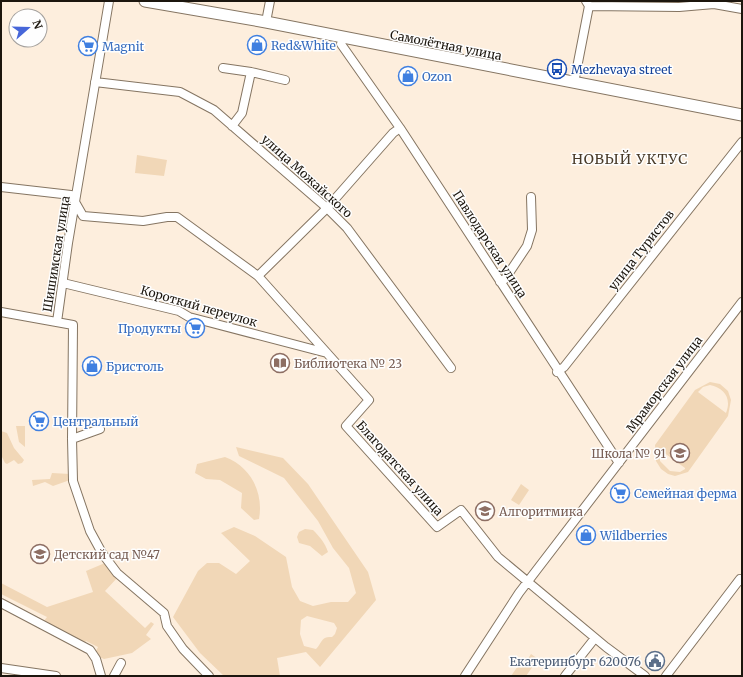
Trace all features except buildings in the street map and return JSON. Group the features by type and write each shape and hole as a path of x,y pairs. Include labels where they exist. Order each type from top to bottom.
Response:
{"main road":[{"name":"Самолётная улица","path":"145,1 266,22 742,115"}],"street":[{"name":"Шишимская улица","path":"109,1 76,204 68,243 57,322 73,325 72,439 74,481 90,531 102,553 117,572 164,613 167,626 183,649 210,676"},
{"path":"266,22 270,1"},
{"path":"574,83 587,4 679,7 714,4 742,9"},
{"name":"Павлодарская улица","path":"343,38 341,44 400,128 557,372 618,463"},
{"path":"223,68 251,72 285,80"},
{"path":"232,126 242,113 251,72"},
{"name":"улица Можайского","path":"95,82 180,92 214,110 327,208 347,228 451,368"},
{"path":"258,276 327,208 393,133 400,128"},
{"name":"улица Туристов","path":"557,372 564,367 742,142"},
{"name":"Благодатская улица","path":"1,187 71,195 83,216 143,221 177,217 258,276 369,400 346,426 437,527 461,510 498,557 528,582"},
{"path":"500,282 505,279 527,246 532,230 531,197"},
{"name":"Короткий переулок","path":"63,284 179,310 189,317 327,353"},
{"name":"Мраморская улица","path":"465,676 519,593 742,302"},
{"path":"1,312 57,322"},
{"path":"72,439 100,429"},
{"path":"666,676 741,580"},
{"path":"528,582 595,638 645,676"},
{"path":"1,603 90,650 96,659 101,676"},
{"path":"565,676 595,638"},
{"path":"114,676 121,663"},
{"path":"1,668 56,676"},
{"path":"1,672 6,676"}],"shaded area":[{"path":"137,155 167,160 164,176 135,173"},
{"path":"710,382 720,384 728,391 731,400 728,416 688,472 675,476 668,474 661,469 656,461 655,445 695,390","holes":["710,385 715,386 726,394 728,403 726,413 698,392 703,387","659,449 685,468 685,469 680,472 670,471 660,461"]},
{"path":"16,426 25,426 25,447 19,442"},
{"path":"1,431 7,433 14,448 24,460 22,463 18,464 14,460 7,464 5,463 1,455"},
{"path":"236,447 283,458 308,484 368,572 376,600 320,667 306,652 277,658 280,676 224,676 200,653 173,617 198,571 207,563 219,563 236,574 250,561 221,533 234,527 255,536 286,557 292,587 300,601 313,606 331,602 348,602 356,593 349,568 333,548 318,521 284,478 239,456","holes":["307,616 334,623 337,628 332,637 324,639 316,649 304,646 300,634 301,620"]},
{"path":"225,457 242,467 253,481 259,499 259,519 254,520 241,508 242,493 220,480 206,479 195,473 197,464"},
{"path":"52,473 70,474 70,480 53,486 45,482 33,486 32,480 50,479"},
{"path":"521,484 529,490 519,505 511,500"},
{"path":"305,529 313,530 322,540 328,552 322,556 310,546 299,543 297,537 299,532"},
{"path":"105,563 118,577 105,591 145,628 151,622 154,624 146,635 151,639 132,653 104,659 97,656 98,653 96,651 98,647 86,641 83,645 44,621 47,617 1,594 1,583 47,607 93,592 86,571"},
{"path":"531,654 538,659 526,676 511,676 518,666 522,668"}],"place":[{"name":"Red&White","path":"257,45"},
{"name":"Magnit","path":"88,46"},
{"name":"Mezhevaya street","path":"557,69"},
{"name":"Ozon","path":"408,76"},
{"name":"Продукты","path":"195,328"},
{"name":"Библиотека № 23","path":"280,363"},
{"name":"Бристоль","path":"92,366"},
{"name":"Центральный","path":"39,421"},
{"name":"Школа № 91","path":"680,453"},
{"name":"Семейная ферма","path":"620,493"},
{"name":"Алгоритмика","path":"485,511"},
{"name":"Wildberries","path":"586,535"},
{"name":"Детский сад №47","path":"40,554"},
{"name":"Екатеринбург 620076","path":"655,661"}],"district":[{"name":"НОВЫЙ УКТУС","path":"630,159"}]}
